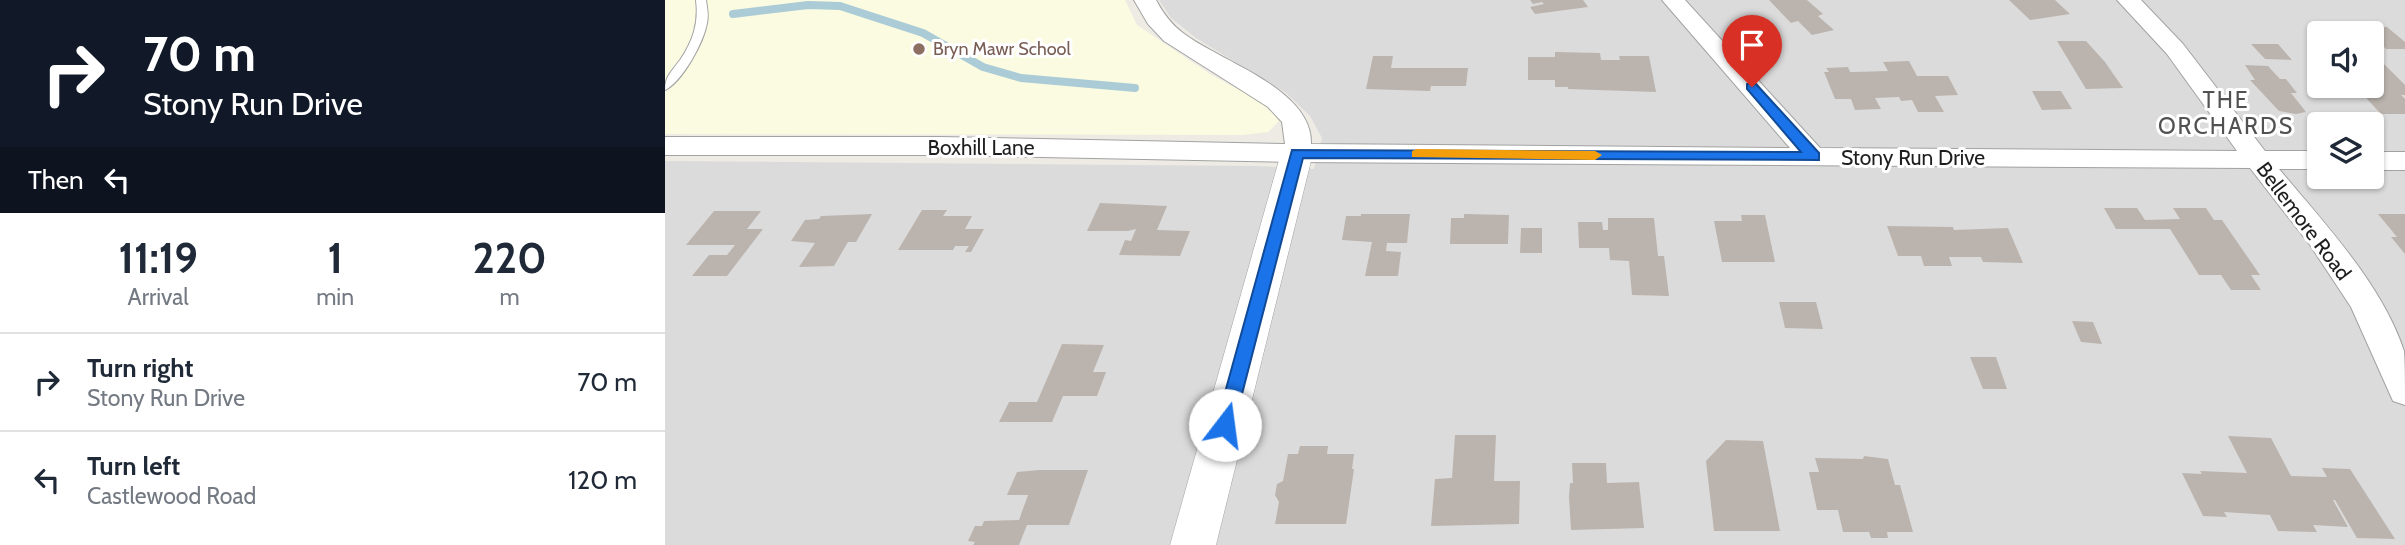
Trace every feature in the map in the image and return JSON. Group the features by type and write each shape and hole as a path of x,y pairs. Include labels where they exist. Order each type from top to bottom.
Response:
{"street":[{"path":"1145,0 1149,10 1186,45 1268,95 1294,118 1299,135 1297,153 1193,545"},
{"path":"1673,0 1814,157"},
{"name":"Bellemore Road","path":"2128,0 2194,75 2362,299 2389,351 2405,391"},
{"name":"Boxhill Lane","path":"665,146 1027,147 1297,153"},
{"name":"Stony Run Drive","path":"1297,153 2307,160"},
{"path":"2384,161 2405,161"}],"lane":[{"path":"665,86 700,33 704,15 701,0"}],"shaded area":[{"name":"Bryn Mawr School","path":"665,0 1125,0 1137,25 1210,74 1267,105 1279,121 1268,132 1242,135 665,134"},
{"path":"1159,0 2405,0 2405,545 665,545 665,161 1255,166 1314,169 1322,138 1310,116 1286,93 1196,38 1171,18"}],"building":[{"path":"1530,0 1583,0 1588,7 1535,14 1530,7 1544,4 1533,4"},
{"path":"1769,0 1807,0 1823,14 1818,16 1834,30 1812,35 1798,21 1791,23"},
{"path":"2009,0 2055,0 2070,14 2030,20"},
{"path":"2384,27 2405,42 2405,49 2386,49"},
{"path":"2057,41 2086,41 2123,88 2086,89"},
{"path":"2251,44 2278,44 2292,60 2265,59"},
{"path":"1555,52 1600,53 1601,60 1620,60 1619,56 1649,56 1656,92 1568,89 1555,87 1555,80 1528,80 1528,57 1555,57"},
{"path":"1373,56 1393,56 1391,68 1468,68 1466,86 1431,86 1430,91 1366,89"},
{"path":"1909,61 1917,76 1948,76 1958,95 1935,96 1944,112 1918,112 1912,100 1901,101 1899,97 1875,98 1881,109 1855,110 1851,99 1835,99 1824,72 1829,72 1826,68 1848,67 1850,72 1888,71 1883,62"},
{"path":"2384,64 2405,85 2405,95 2401,95 2405,99 2405,114 2379,112 2366,98 2384,98"},
{"path":"2245,65 2268,66 2280,79 2286,79 2297,93 2291,93 2306,112 2296,114 2279,111 2250,80 2255,80"},
{"path":"2032,91 2061,91 2072,109 2042,110"},
{"path":"1100,203 1167,206 1157,230 1190,231 1180,256 1119,255 1125,240 1131,241 1136,229 1087,231"},
{"path":"2104,208 2137,208 2145,220 2180,219 2173,208 2206,208 2214,220 2222,220 2260,275 2251,275 2261,290 2231,290 2221,275 2199,275 2170,229 2116,229"},
{"path":"922,210 947,210 943,216 972,216 965,229 984,229 971,252 965,252 969,246 955,246 953,250 898,250"},
{"path":"714,211 761,211 747,229 763,229 727,276 692,276 709,255 727,255 735,245 686,245"},
{"path":"872,214 856,242 848,242 834,266 799,267 815,243 791,241 805,220 819,219 821,216"},
{"path":"1410,214 1407,243 1387,243 1386,251 1401,252 1398,276 1365,276 1372,242 1342,240 1346,216"},
{"path":"1464,214 1509,215 1508,244 1450,244 1451,218 1464,218"},
{"path":"2378,214 2405,214 2405,254 2391,237 2397,237"},
{"path":"1741,215 1765,215 1775,262 1722,262 1714,221 1742,221"},
{"path":"1608,218 1654,218 1658,256 1664,256 1669,296 1632,295 1629,261 1610,260 1609,248 1579,248 1578,222 1602,222 1603,230 1608,230"},
{"path":"1887,226 1953,227 1954,230 2008,228 2023,263 1983,262 1981,257 1949,257 1952,266 1924,266 1921,256 1898,256"},
{"path":"1521,228 1542,228 1542,253 1520,253"},
{"path":"1779,302 1816,302 1823,329 1785,328"},
{"path":"2072,321 2093,322 2102,344 2081,342"},
{"path":"1062,344 1104,345 1093,372 1106,372 1097,396 1063,396 1052,422 999,422 1009,402 1037,402"},
{"path":"1970,357 1996,357 2007,389 1983,389"},
{"path":"1455,435 1496,435 1494,481 1520,481 1519,524 1431,526 1435,479 1452,478"},
{"path":"2228,436 2271,438 2291,476 2327,477 2322,468 2350,469 2395,539 2357,538 2335,500 2348,527 2313,525 2317,532 2278,531 2270,515 2224,512 2227,517 2203,516 2182,473 2247,473"},
{"path":"1726,440 1763,441 1780,531 1714,531 1706,461"},
{"path":"1300,446 1328,446 1327,454 1354,454 1346,524 1275,524 1279,502 1275,495 1277,484 1283,481 1288,454 1298,454"},
{"path":"1864,456 1888,459 1895,485 1900,485 1913,532 1887,532 1888,538 1871,538 1869,532 1843,532 1838,510 1817,510 1809,472 1819,472 1815,458 1863,459"},
{"path":"1572,463 1606,463 1607,483 1639,482 1644,528 1571,530 1569,497 1570,483 1573,483"},
{"path":"1088,470 1069,525 1027,525 1019,545 973,545 975,542 968,541 975,526 982,526 984,521 1019,520 1028,495 1007,495 1017,472"}],"waterway":[{"path":"733,14 808,5 840,6 923,33 983,67 1021,78 1135,88"}],"slow traffic":[{"path":"1417,154 1595,155"}],"place":[{"name":"Bryn Mawr School","path":"919,49"}],"district":[{"name":"THE ORCHARDS","path":"2226,113"}],"route":[{"path":"1225,425 1297,153 1814,157 1752,87"}]}
